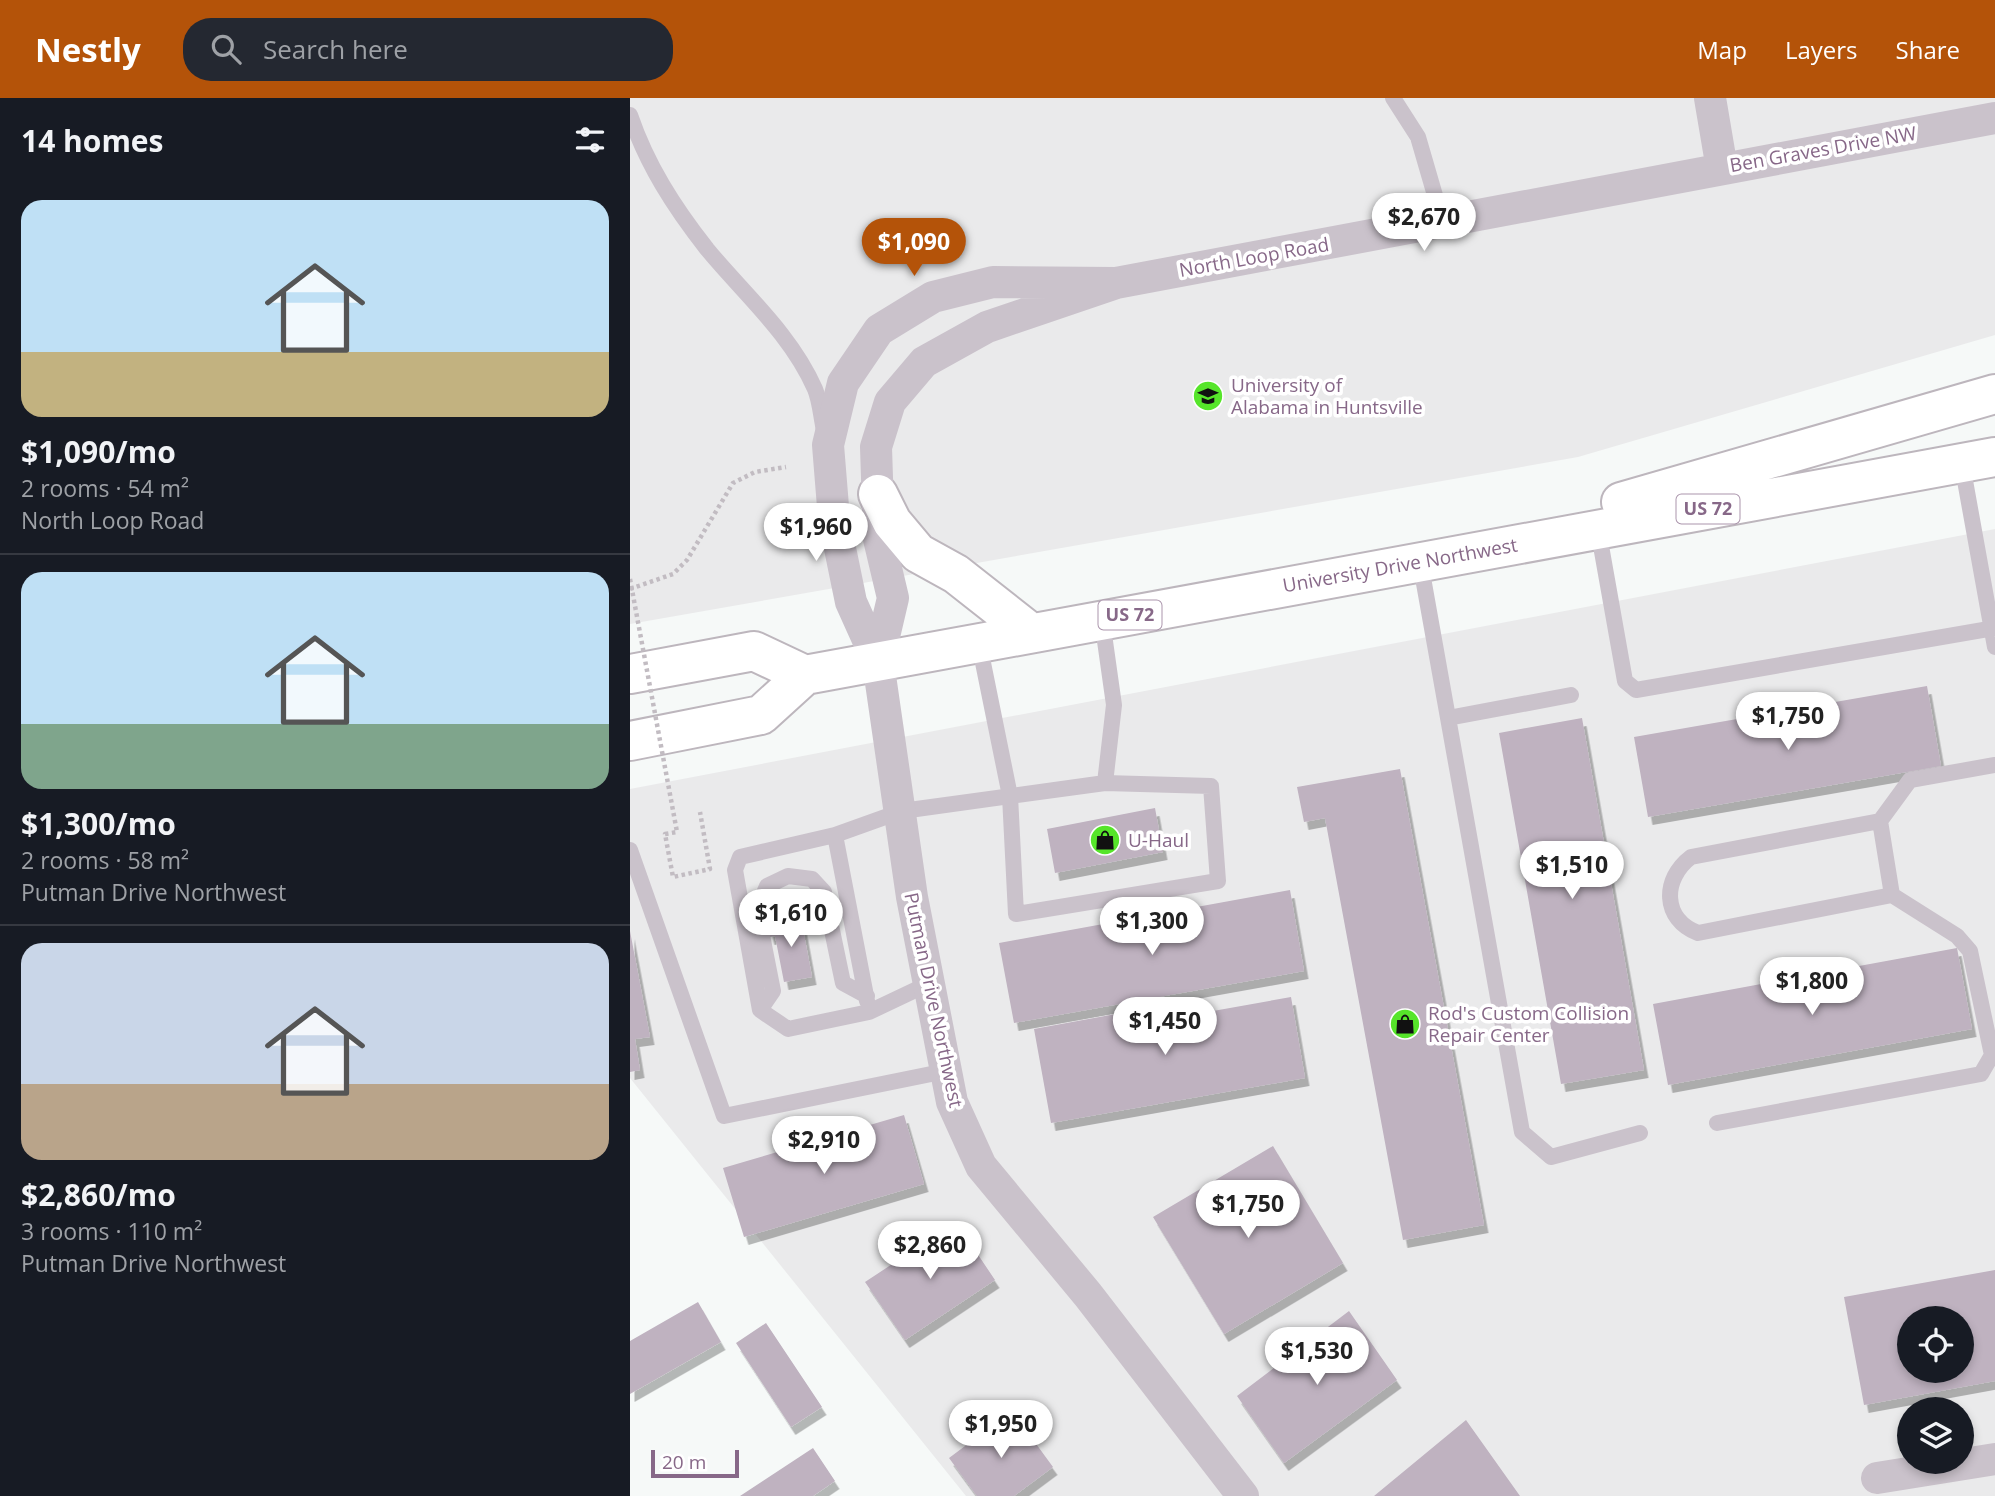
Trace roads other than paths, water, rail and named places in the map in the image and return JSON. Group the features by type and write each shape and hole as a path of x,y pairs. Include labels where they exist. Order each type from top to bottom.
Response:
{"highway":[{"path":"1382,568 1810,450 1995,394"},
{"name":"University Drive Northwest","path":"805,675 1978,460"},
{"path":"878,494 892,522 918,553 956,574 1031,633"},
{"path":"630,674 754,651 805,675 761,715 630,741"}],"street":[{"name":"Ben Graves Drive NW","path":"1710,98 1722,169 1995,117"},
{"name":"North Loop Road","path":"878,662 893,598 879,539 876,447 890,402 924,362 987,327 1116,283 1722,169"},
{"name":"North Loop Road","path":"878,662 851,602 834,519 828,445 843,383 879,330 933,296 993,282 1116,283"},
{"name":"Putman Drive Northwest","path":"878,662 902,811 912,897 952,1102 981,1166 1088,1295 1243,1496"},
{"path":"1877,1478 1995,1459"}],"lane":[{"path":"1393,98 1418,137 1443,223"},
{"path":"630,115 640,145 665,192 708,248 783,335 815,390 828,445"},
{"path":"1978,460 1995,647"},
{"path":"1598,529 1625,681 1636,690 1993,628"},
{"path":"1420,561 1522,1132 1551,1157 1640,1133"},
{"path":"1102,620 1114,705 1105,783"},
{"path":"928,984 788,1029 760,1010 735,870 740,857 835,835 902,811 1010,796 1105,783 1211,786 1218,881 1016,914 1010,796 978,643"},
{"path":"1448,719 1571,695"},
{"path":"1717,1123 1980,1074 1992,1055 1970,951 1957,936 1892,895 1699,933 1683,927 1674,915 1670,881 1678,867 1691,857 1880,821 1910,780 1995,765"},
{"path":"1880,821 1892,895"},
{"path":"835,835 868,1004"},
{"path":"630,850 724,1116 946,1071"},
{"path":"760,1010 773,991 757,910 767,886 788,876 812,879 824,892 843,983 868,1004"}],"place":[{"name":"University of Alabama in Huntsville","path":"1208,396"},
{"name":"U-Haul","path":"1105,840"},
{"name":"Rod's Custom Collision Repair Center","path":"1405,1024"}]}
